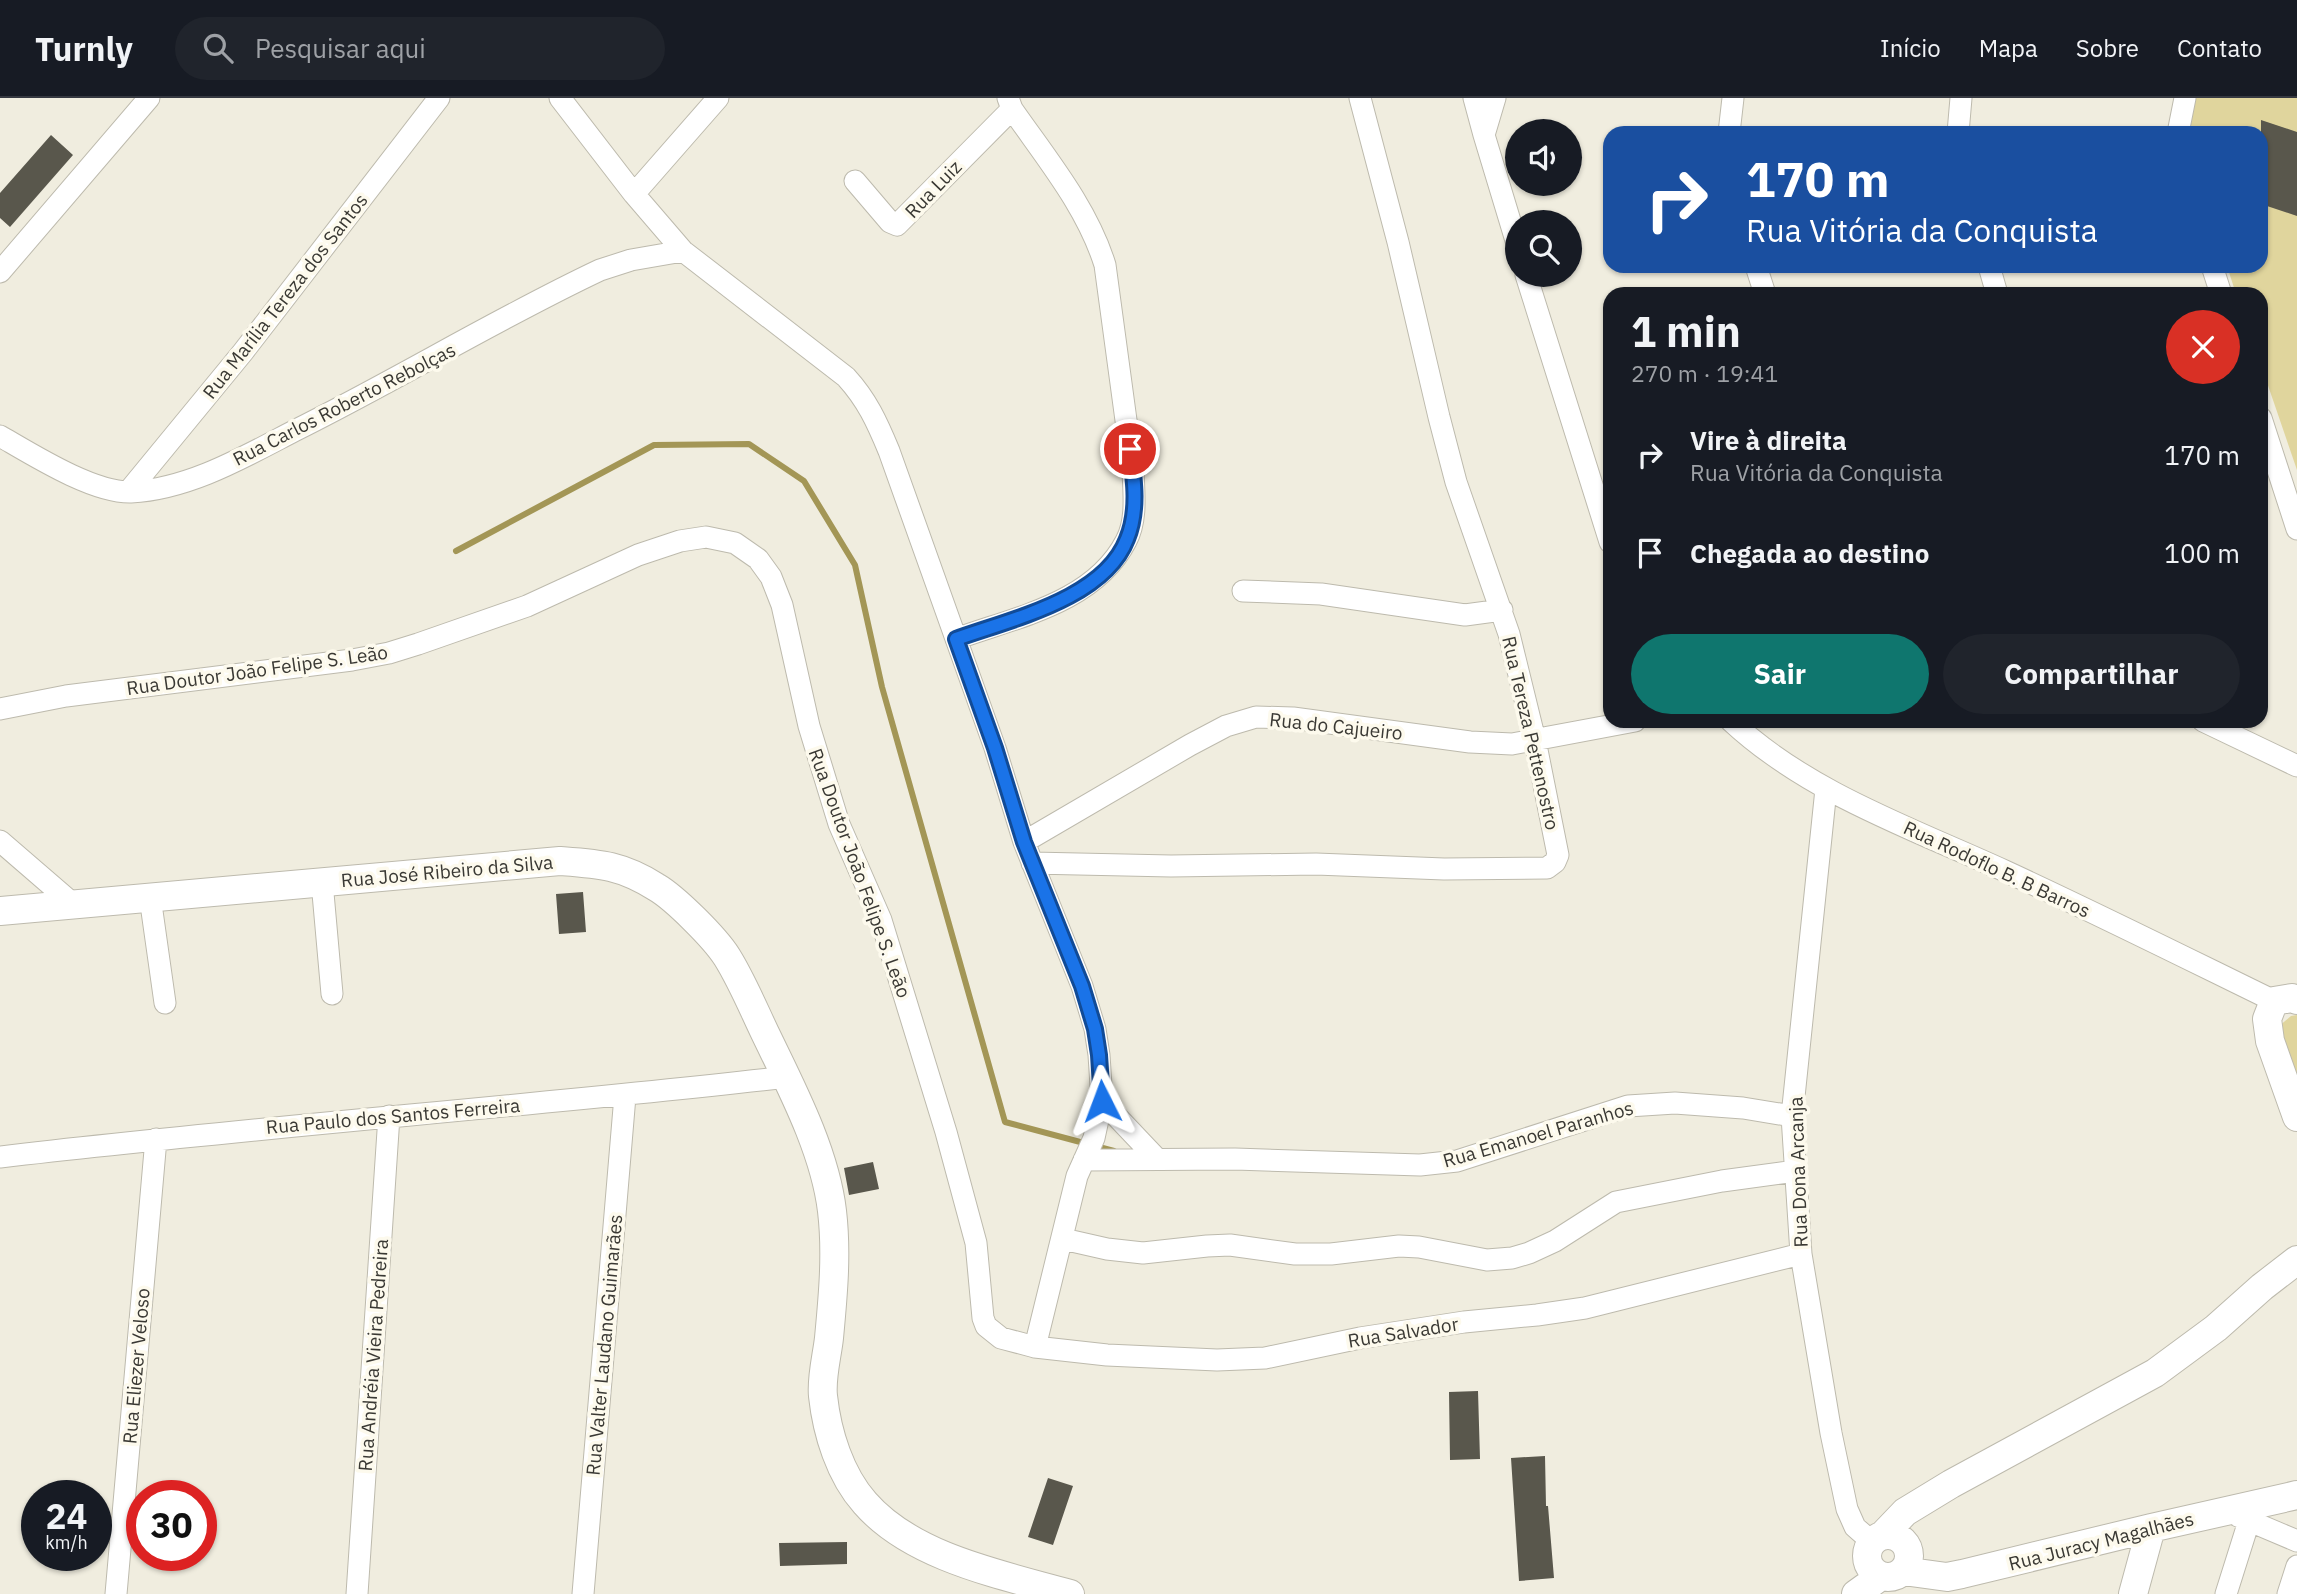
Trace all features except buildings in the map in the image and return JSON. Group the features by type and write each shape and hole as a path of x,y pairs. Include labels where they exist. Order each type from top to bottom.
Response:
{"street":[{"path":"0,272 8,247 149,98"},
{"name":"Rua Marília Tereza dos Santos","path":"128,492 243,352 439,98"},
{"path":"561,98 634,194 683,251 846,377 874,413 889,451 995,748 1024,842 1082,986 1095,1029 1102,1101 1094,1138 1077,1176 1035,1347"},
{"path":"634,194 718,98"},
{"name":"Rua Tereza Pettenostro","path":"1032,863 1171,866 1316,864 1444,869 1547,868 1555,862 1558,855 1535,740 1502,610 1456,482 1360,98"},
{"path":"1474,98 1507,210"},
{"path":"1484,135 1494,98"},
{"path":"1730,126 1733,98"},
{"path":"1959,126 1961,98"},
{"path":"2180,126 2185,98"},
{"path":"956,639 1063,600 1084,589 1108,567 1127,540 1135,503 1105,265 1097,240 1084,215 1010,103"},
{"name":"Rua Luiz","path":"855,181 890,222 897,225 1010,103"},
{"name":"Rua Carlos Roberto Rebolças","path":"0,436 83,480 128,492 178,483 228,465 361,398 600,270 631,260 683,251"},
{"path":"1531,287 1603,519"},
{"path":"2268,439 2297,528"},
{"name":"Rua Doutor João Felipe S. Leão","path":"0,709 66,696 389,653 527,606 638,555 680,541 706,537 735,543 758,559 771,577 782,605 808,726 839,824 881,920 961,1186 976,1243 983,1318 986,1326 1001,1338"},
{"path":"1243,590 1321,594 1465,615 1502,610"},
{"name":"Rua do Cajueiro","path":"1024,842 1190,745 1226,726 1256,718 1293,719 1470,742 1512,744 1603,727"},
{"name":"Rua Rodoflo B. B Barros","path":"1740,728 1781,760 1826,789 2285,1001"},
{"path":"2218,728 2297,765"},
{"name":"Rua Dona Arcanja","path":"1826,789 1792,1116 1801,1254 1831,1433 1847,1509 1855,1527 1877,1539"},
{"path":"0,841 73,904"},
{"name":"Rua José Ribeiro da Silva","path":"0,911 560,861 607,864 636,875 659,888 698,924 726,956 787,1077 820,1158 832,1209 835,1252 823,1394 831,1439 845,1475 865,1503 896,1531 940,1553 987,1571 1070,1594"},
{"path":"322,882 332,994"},
{"path":"150,897 165,1003"},
{"path":"2285,1001 2267,1019 2270,1041 2297,1117"},
{"name":"Rua Paulo dos Santos Ferreira","path":"0,1157 389,1116 625,1096 787,1077"},
{"name":"Rua Valter Laudano Guimarães","path":"583,1594 625,1096"},
{"path":"1102,1101 1157,1160"},
{"name":"Rua Emanoel Paranhos","path":"1084,1160 1235,1159 1420,1165 1457,1161 1628,1106 1675,1103 1743,1108 1792,1116"},
{"name":"Rua Andréia Vieira Pedreira","path":"357,1594 389,1116"},
{"name":"Rua Eliezer Veloso","path":"116,1594 156,1139"},
{"path":"1063,1238 1107,1250 1143,1253 1230,1245 1295,1254 1331,1254 1399,1246 1419,1247 1487,1260 1512,1258 1529,1254 1555,1241 1616,1202 1722,1181 1796,1171"},
{"name":"Rua Salvador","path":"1001,1338 1035,1347 1107,1355 1217,1360 1265,1358 1360,1338 1464,1322 1586,1308 1801,1254"},
{"path":"1898,1565 1875,1573 1867,1562 1867,1555 1877,1539 1905,1512 1951,1484 2155,1373 2206,1336 2297,1260"},
{"name":"Rua Juracy Magalhães","path":"1898,1565 1947,1577 2151,1528 2238,1516 2297,1495"},
{"path":"1856,1594 1898,1565 1932,1497"},
{"path":"2226,1594 2238,1516 2297,1541"},
{"path":"2133,1594 2151,1528"},
{"path":"1877,1539 1898,1537 1898,1565"},
{"path":"2288,1594 2297,1566"}],"shaded area":[{"path":"2189,98 2297,98 2297,470 2268,385 2268,287 2234,287 2229,273 2268,273 2268,126 2188,126"},
{"path":"2297,1015 2297,1079 2278,1027 2291,1016"}],"waterway":[{"path":"456,551 654,445 749,444 804,481 855,565 882,687 1005,1122 1114,1151"}],"route":[{"path":"1102,1101 1095,1029 1082,986 1024,842 995,748 956,639 1063,600 1084,589 1108,567 1127,540 1135,503 1130,449"}]}
